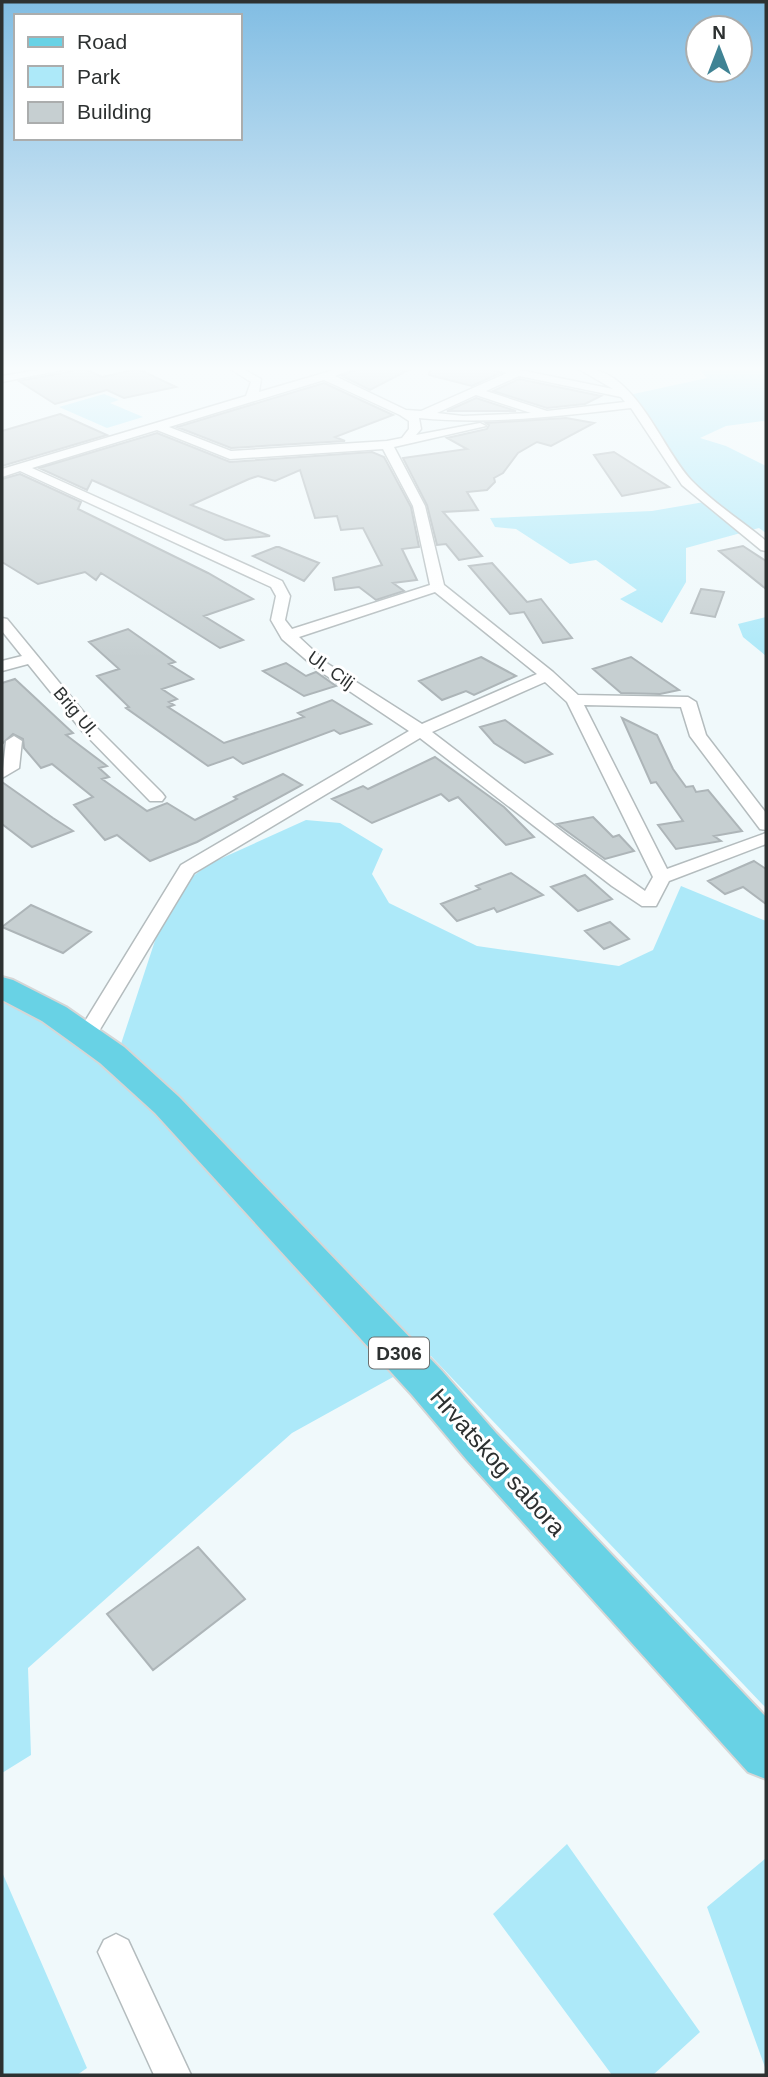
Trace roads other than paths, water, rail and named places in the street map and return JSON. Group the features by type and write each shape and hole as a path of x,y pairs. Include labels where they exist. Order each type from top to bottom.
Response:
{"main road":[{"name":"Hrvatskog sabora","path":"2,987 54,1014 86,1036 112,1055 167,1105 254,1195 766,1754"}],"street":[{"path":"2,473 28,465"},
{"path":"397,465 419,506 437,587 548,675 574,700 662,877 766,838"},
{"path":"674,465 686,482 766,547"},
{"name":"Ul. Cilj","path":"21,467 278,584 283,596 278,620 287,636 312,658 420,731 613,879 649,902 662,877"},
{"path":"287,636 437,587"},
{"name":"Brig Ul.","path":"2,622 89,729 156,797"},
{"path":"2,666 33,658"},
{"path":"86,1036 187,869 420,731 548,675"},
{"path":"574,700 688,702 698,736 766,825"},
{"path":"2,773 11,768 14,741"},
{"path":"116,1952 173,2075"}]}
